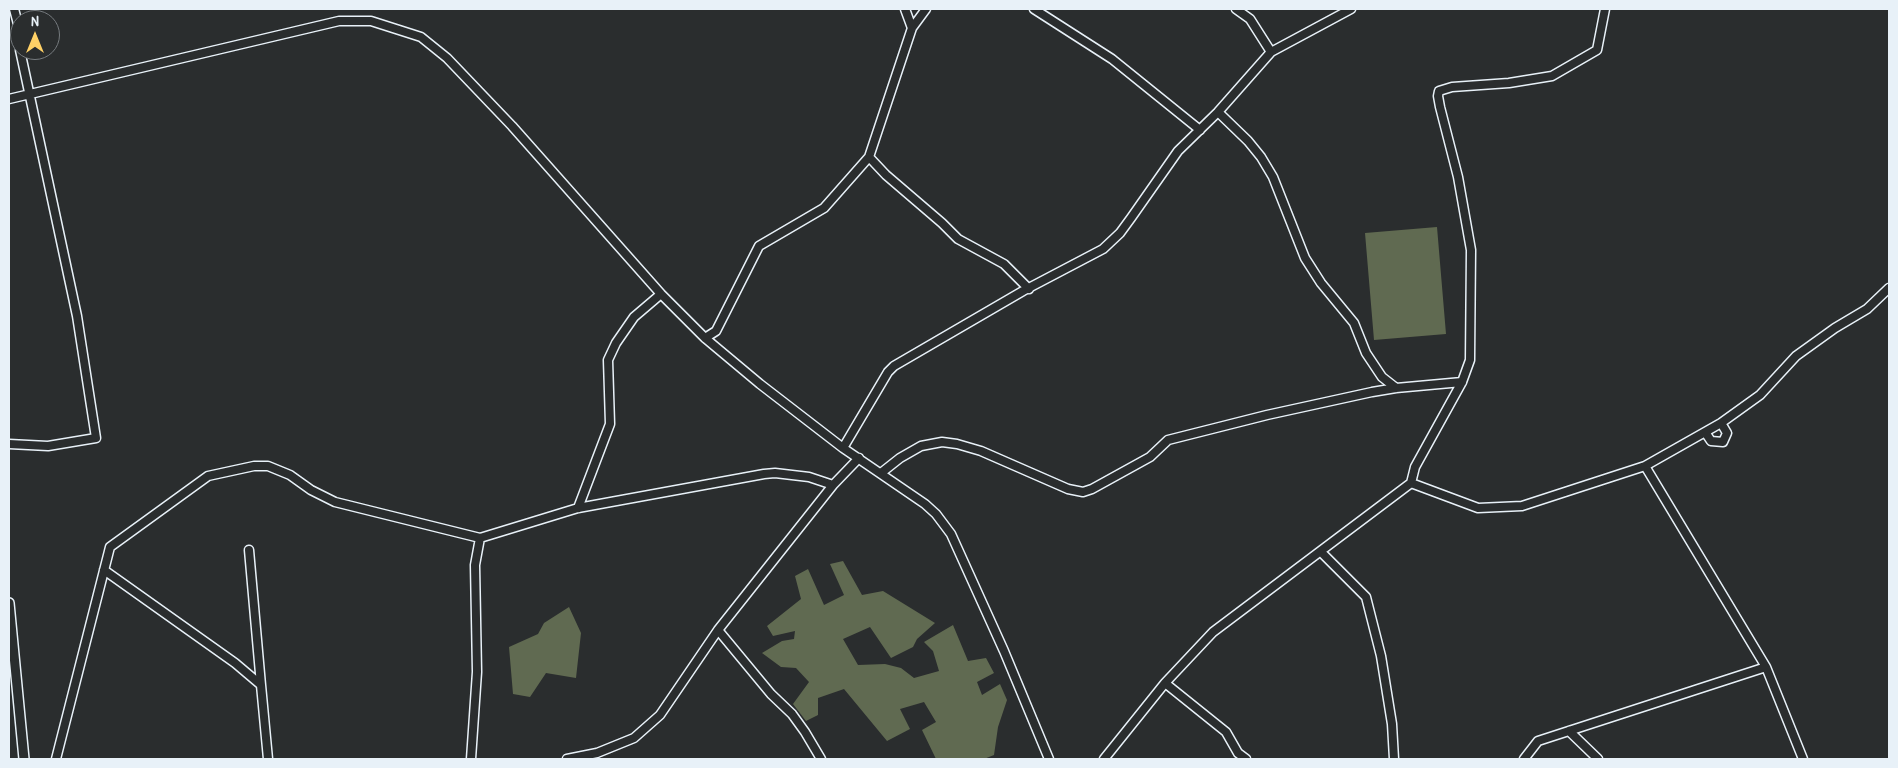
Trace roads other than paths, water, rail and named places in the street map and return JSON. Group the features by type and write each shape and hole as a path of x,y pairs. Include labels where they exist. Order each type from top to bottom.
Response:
{"street":[{"path":"905,9 912,28"},
{"path":"705,338 716,331 759,246 824,208 869,157 912,28 926,9"},
{"path":"1034,9 1112,60 1200,130"},
{"path":"1236,9 1250,19 1271,52"},
{"path":"843,448 888,372 894,366 1103,249 1120,233 1178,151 1218,112 1271,52 1351,9"},
{"path":"1104,759 1166,683 1213,632 1412,483 1415,467 1462,382 1470,360 1471,250 1458,177 1440,107 1439,92 1452,87 1509,83 1552,76 1597,50 1605,9"},
{"path":"9,99 339,20 372,21 421,37 447,58 512,126 661,294 705,338 760,384 843,448 925,504 936,514 951,534 1004,651 1049,759"},
{"path":"9,444 48,446 96,438 77,316 22,60"},
{"path":"1218,112 1248,141 1261,157 1273,177 1305,258 1321,284 1354,323 1366,353 1382,377 1396,388"},
{"path":"869,157 886,175 942,223 958,240 1004,264 1029,289"},
{"path":"1412,483 1478,508 1522,506 1645,466 1721,423 1760,395 1796,356 1867,308 1889,288"},
{"path":"578,508 610,424 608,360 634,317 661,294"},
{"path":"881,473 900,458 921,446 942,442 981,451 1068,488 1083,492 1092,489 1150,457 1168,440 1267,415 1396,388 1462,382"},
{"path":"1705,432 1711,441 1723,442 1727,433 1721,423"},
{"path":"567,759 597,753 634,738 660,714 718,630 833,485 859,458"},
{"path":"56,759 110,547 208,476 261,465 290,475 311,490 335,502 480,538 578,508 764,474 775,473 809,477 833,485"},
{"path":"1645,466 1766,667 1803,759"},
{"path":"471,759 477,672 475,565 480,538"},
{"path":"249,550 268,759"},
{"path":"1321,552 1366,597 1381,656 1392,724 1394,759"},
{"path":"104,570 235,664 261,685"},
{"path":"9,603 24,759"},
{"path":"718,630 771,694 792,714 821,759"},
{"path":"1524,759 1538,742 1766,667"},
{"path":"1166,683 1226,732 1238,753 1246,759"},
{"path":"1569,731 1598,759"}]}
